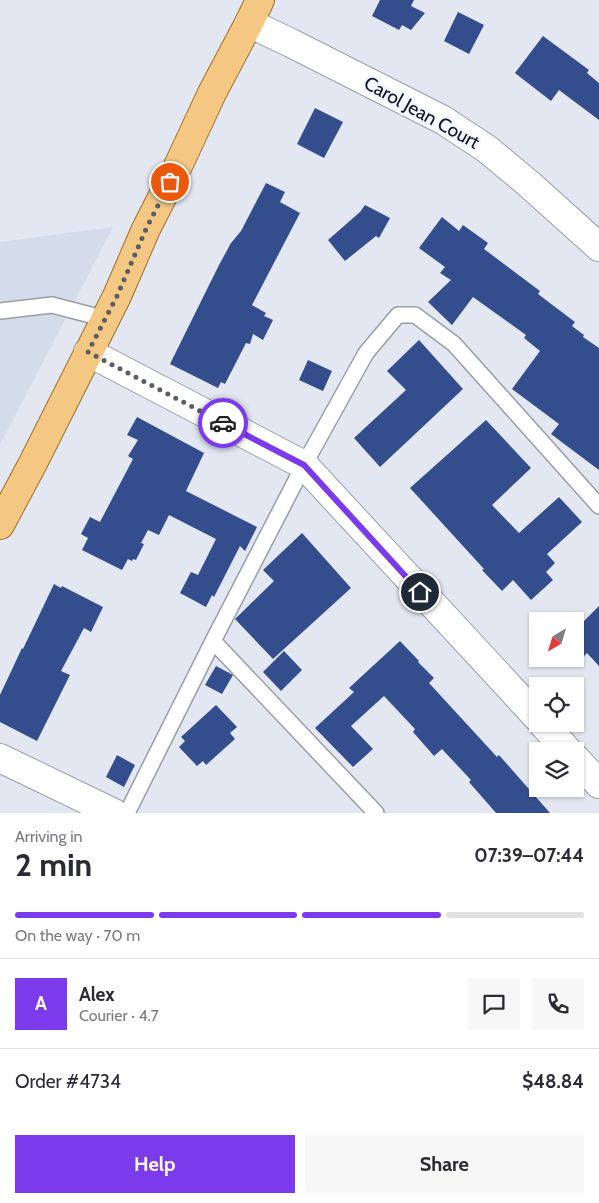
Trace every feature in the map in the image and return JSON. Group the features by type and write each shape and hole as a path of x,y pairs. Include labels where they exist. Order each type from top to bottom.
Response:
{"main road":[{"path":"0,525 106,319 146,229 254,11"}],"street":[{"name":"Carol Jean Court","path":"254,11 318,56 450,124 487,149 599,247"},
{"path":"88,352 304,465 529,708"},
{"path":"550,732 560,742"},
{"path":"0,758 114,813"},
{"path":"584,768 599,784"}],"lane":[{"path":"0,311 52,306 106,319"},
{"path":"127,813 304,465 366,353 398,315 415,315 454,344 599,506"},
{"path":"213,641 376,813"}],"shaded area":[{"path":"113,227 0,445 0,242"}],"building":[{"path":"380,0 414,0 411,6 425,13 411,30 402,25 399,30 372,16"},
{"path":"458,12 484,25 469,54 444,41"},
{"path":"543,36 589,70 587,73 599,83 599,120 559,90 551,101 515,73"},
{"path":"315,108 343,122 324,158 297,144"},
{"path":"266,183 285,192 280,202 300,213 252,305 266,313 264,316 273,320 263,340 253,334 250,344 246,343 225,384 221,382 218,388 170,364 219,265 231,243 241,231"},
{"path":"365,205 390,218 379,238 376,236 345,261 328,240 360,212"},
{"path":"442,217 459,231 463,225 488,243 484,249 540,291 538,294 575,322 572,326 584,335 583,337 599,348 599,470 551,434 559,424 512,389 540,351 524,338 526,335 473,297 452,325 428,302 451,280 440,273 445,267 419,248"},
{"path":"419,340 463,389 380,467 354,438 406,390 387,371"},
{"path":"308,360 332,371 323,391 299,380"},
{"path":"137,417 204,453 186,491 257,527 245,551 240,546 214,597 212,595 206,607 180,593 191,572 198,575 216,539 169,515 159,535 148,530 141,543 144,544 136,560 128,559 122,570 82,550 88,538 81,534 90,517 100,522 133,459 128,456 138,440 127,435"},
{"path":"486,420 531,468 492,505 519,533 559,497 582,522 547,554 555,563 546,572 553,580 531,600 513,580 502,591 410,488"},
{"path":"302,533 351,588 273,659 235,619 274,581 263,570"},
{"path":"54,584 61,588 62,586 103,607 91,632 84,628 61,671 70,675 37,741 0,722 0,695"},
{"path":"599,606 599,666 587,653 584,656 584,621"},
{"path":"400,641 434,678 429,683 497,757 499,755 529,789 529,797 536,797 550,813 496,813 469,782 471,780 442,749 434,756 413,732 415,729 384,696 351,726 373,749 353,767 315,728 354,692 349,688"},
{"path":"284,651 302,670 281,691 263,672"},
{"path":"216,666 233,675 222,694 205,685"},
{"path":"216,705 237,727 230,733 235,739 206,765 203,761 197,766 179,747 185,741 181,737"},
{"path":"117,755 135,765 124,787 106,777"}],"way so far":[{"path":"170,182 146,229 117,296 88,352 223,423"}],"route":[{"path":"223,423 304,465 420,592"}]}
